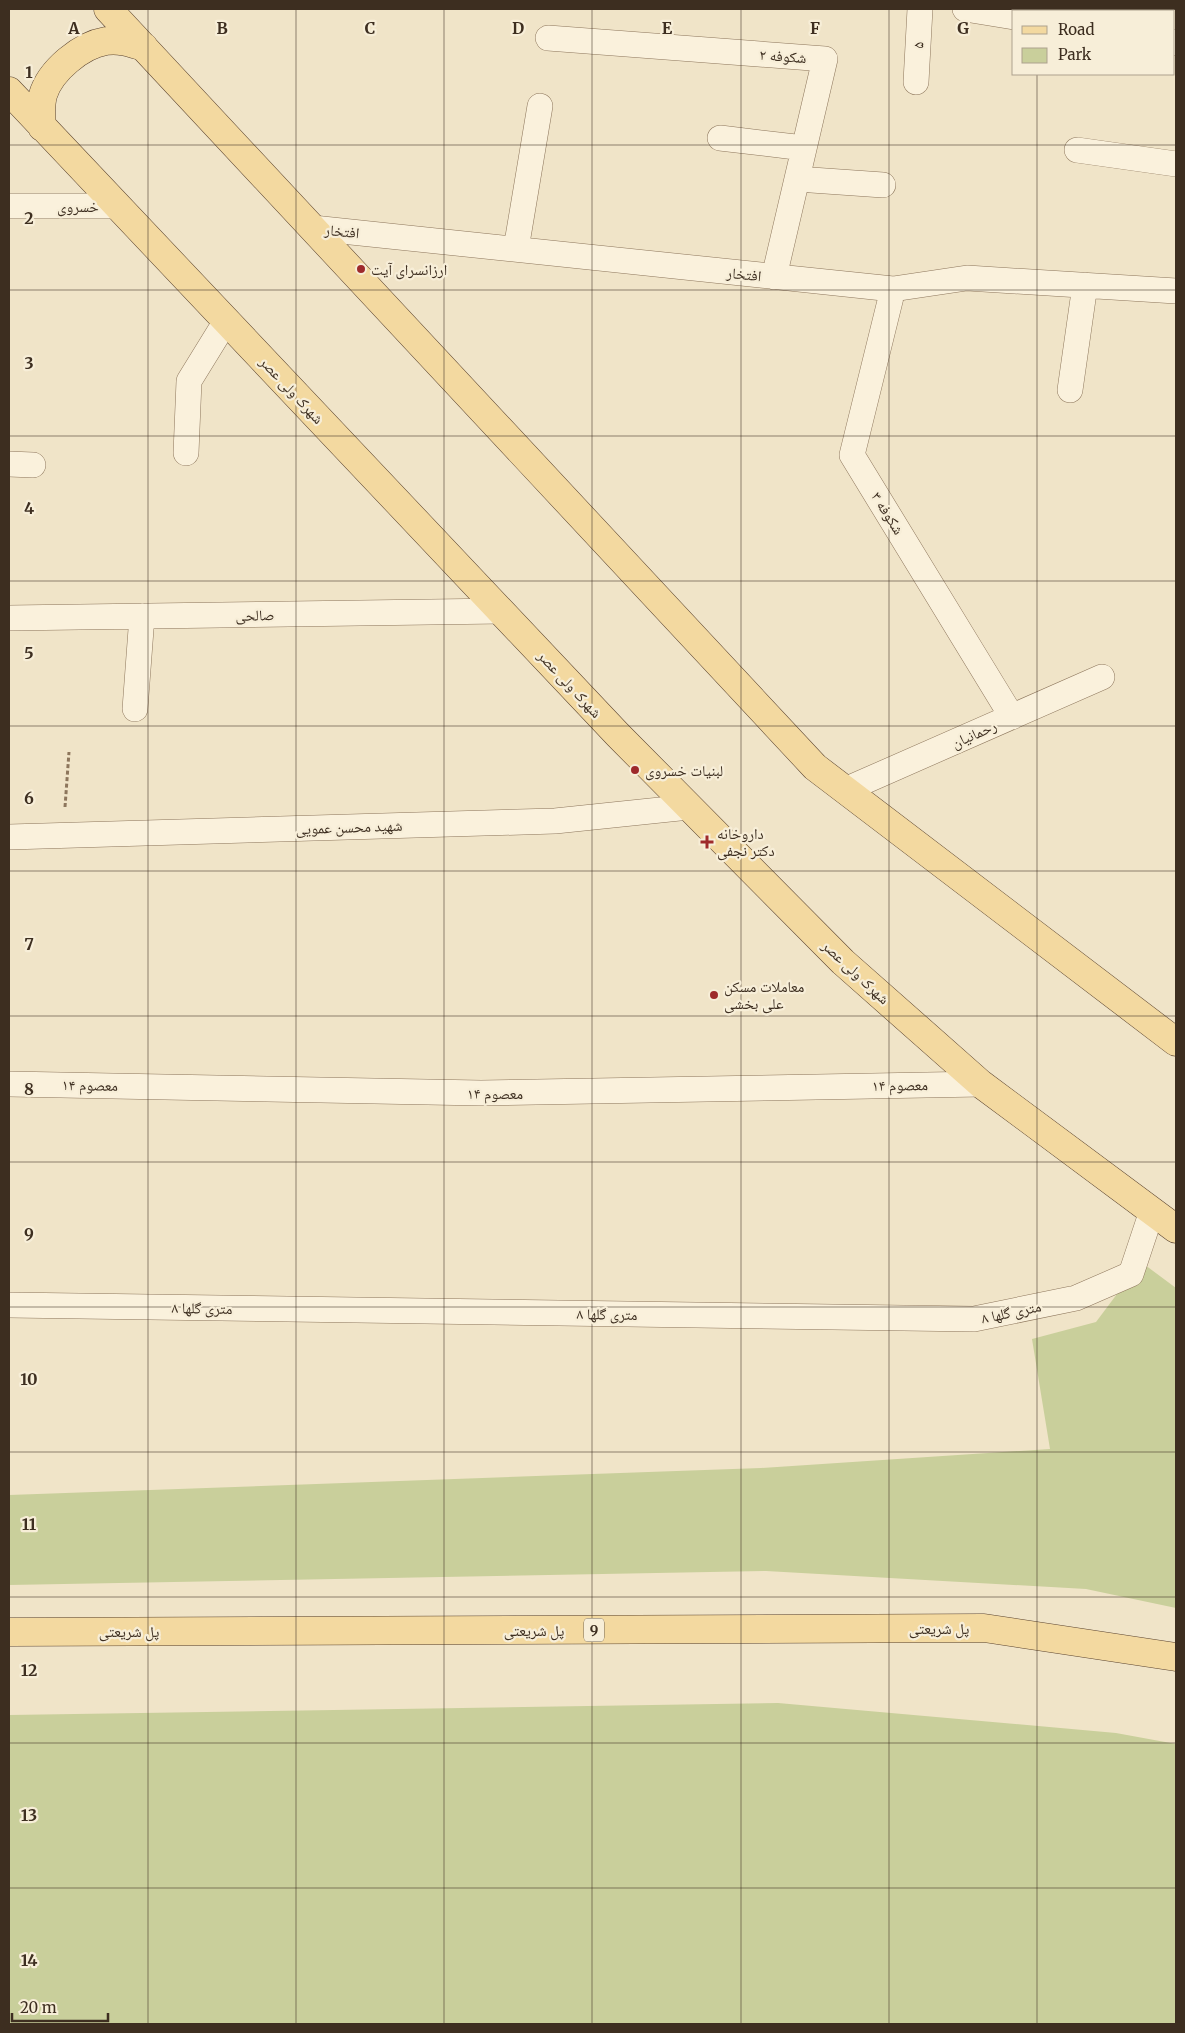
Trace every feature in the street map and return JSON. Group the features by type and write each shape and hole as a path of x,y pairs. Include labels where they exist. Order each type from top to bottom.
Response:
{"main road":[{"path":"108,9 815,767 1176,1042"},
{"path":"42,126 41,107 43,94 53,76 65,64 85,49 105,41 124,40 144,47"},
{"name":"شهرک ولی عصر","path":"9,91 501,612 689,807 843,962 981,1084 1176,1230"},
{"name":"پل شریعتی","path":"9,1632 984,1628 1176,1657"}],"street":[{"name":"۵","path":"916,82 920,9"},
{"path":"965,9 1012,17"},
{"name":"شکوفه ۲","path":"548,38 825,59 774,277"},
{"path":"516,250 540,106"},
{"path":"720,138 804,148"},
{"path":"1077,150 1176,164"},
{"path":"797,179 884,185"},
{"name":"خسروی","path":"9,206 117,206"},
{"name":"افتخار","path":"313,228 893,290 967,278 1176,291"},
{"path":"1070,390 1085,285"},
{"name":"شکوفه ۳","path":"893,290 852,455 1012,717"},
{"path":"186,453 189,381 226,320"},
{"path":"9,464 33,465"},
{"name":"صالحی","path":"9,618 501,612"},
{"path":"135,709 142,616"},
{"name":"رحمانیان","path":"846,790 1102,677"},
{"name":"شهید محسن عمویی","path":"9,837 555,821 689,807"},
{"name":"۱۴ معصوم","path":"9,1084 481,1093 981,1084"},
{"name":"۸ متری گلها","path":"9,1305 974,1319 1076,1298 1131,1274 1152,1211"}],"path":[{"path":"63,835 69,752"}],"green space":[{"path":"1141,1262 1176,1288 1176,1608 1086,1589 766,1571 9,1585 9,1495 761,1468 1050,1449 1032,1339 1096,1322"},
{"path":"778,1703 1116,1733 1176,1744 1176,2024 9,2024 9,1715"}],"place":[{"name":"ارزانسرای آیت","path":"361,269"},
{"name":"لبنیات خسروی","path":"635,770"},
{"name":"داروخانه دکتر نجفی","path":"707,842"},
{"name":"معاملات مسکن علی بخشی","path":"714,995"}]}
